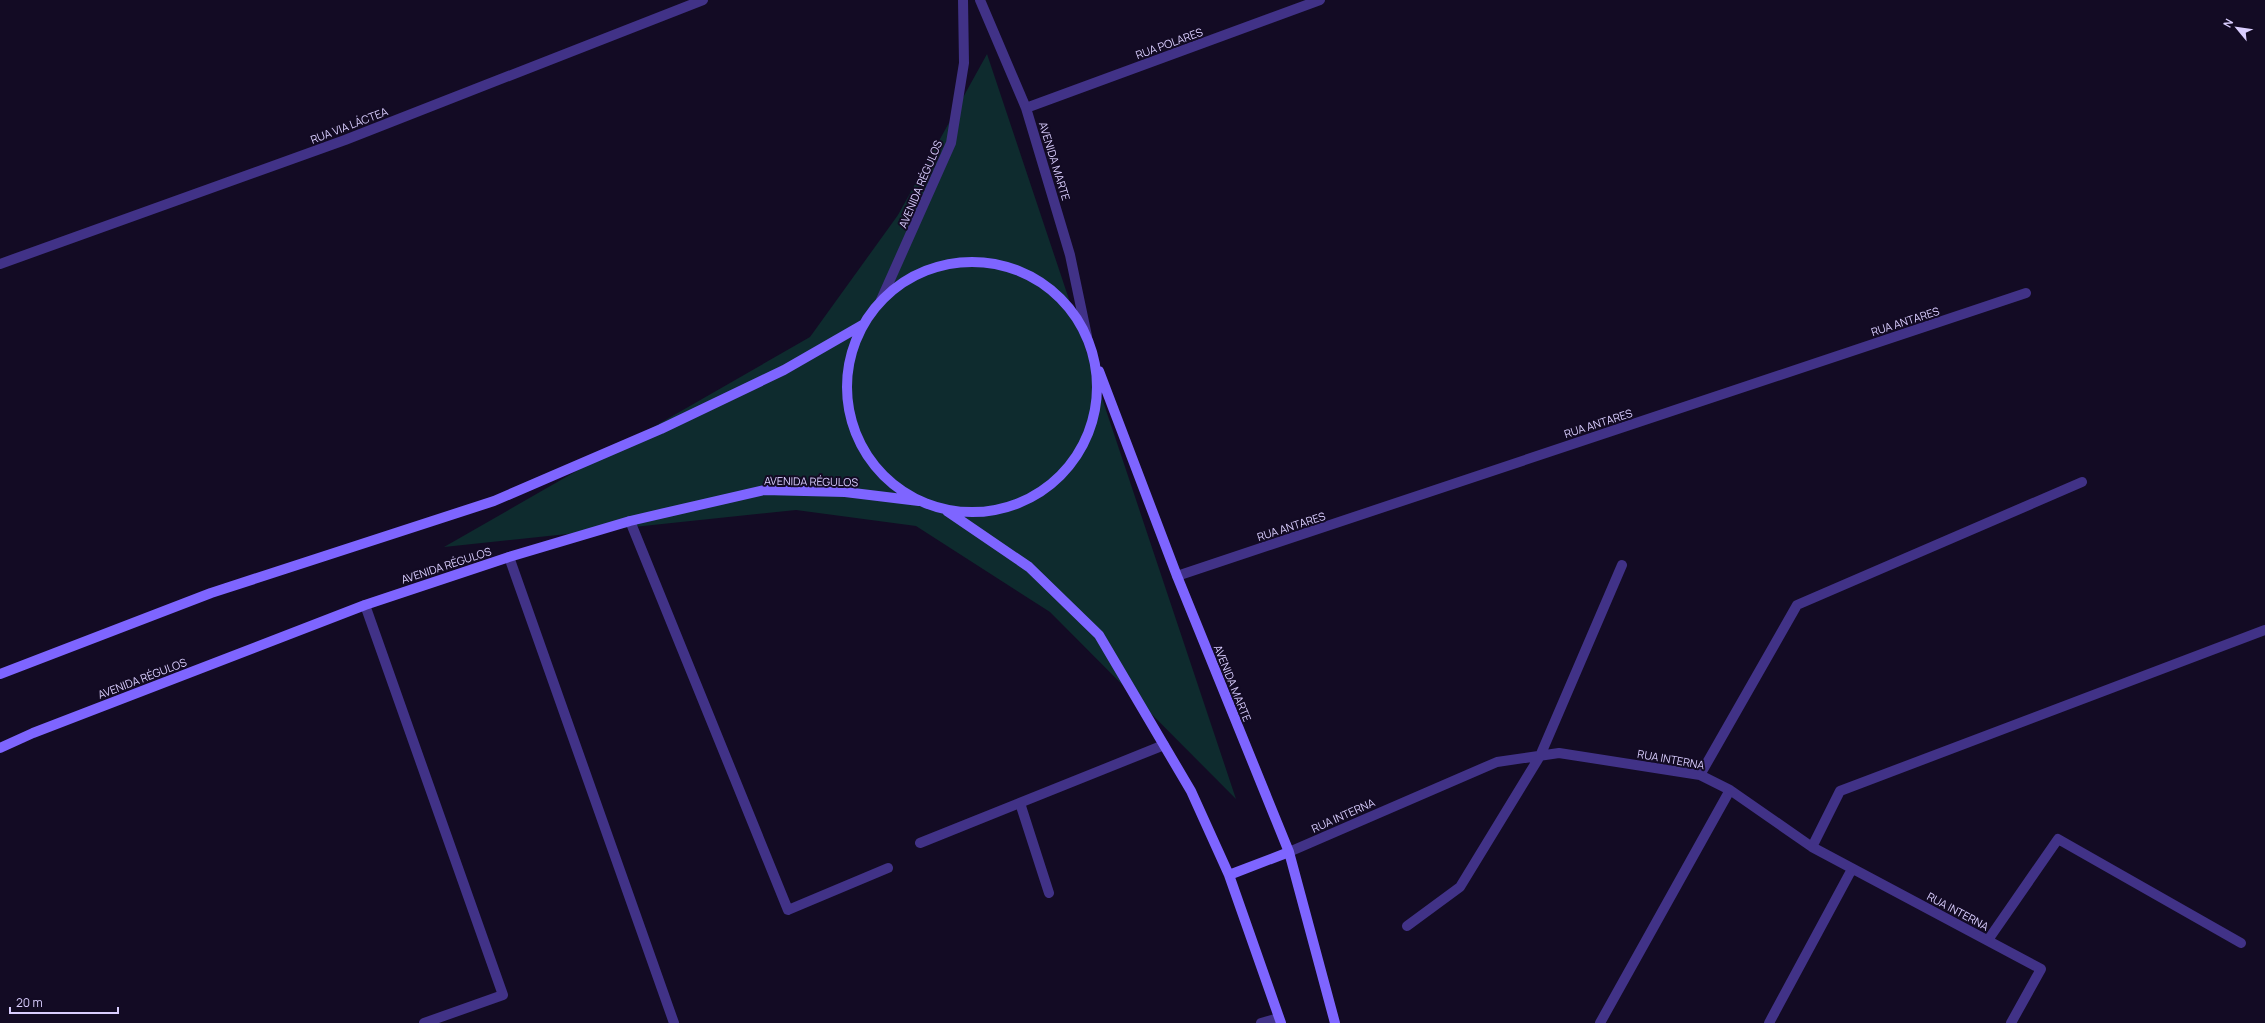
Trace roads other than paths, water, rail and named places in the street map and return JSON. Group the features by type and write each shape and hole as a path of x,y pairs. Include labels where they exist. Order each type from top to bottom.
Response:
{"street":[{"name":"RUA VIA LÁCTEA","path":"0,264 345,140 703,0"},
{"name":"AVENIDA RÉGULOS","path":"881,300 951,143 964,63 963,0"},
{"name":"AVENIDA MARTE","path":"980,0 1026,108 1070,255 1087,336"},
{"name":"RUA POLARES","path":"1026,108 1320,0"},
{"path":"946,510 977,512 1008,507 1037,495 1062,475 1081,449 1093,420 1097,388 1094,357 1087,336 1077,318 1049,288 1026,274 994,263 953,263 933,268 914,276 881,300 864,324 852,351 846,380 849,410 857,439 873,464 888,480 920,501 946,510 1029,567 1099,635 1191,791 1229,875 1280,1020 1261,1023"},
{"name":"RUA ANTARES","path":"1177,576 2026,293"},
{"path":"0,674 211,593 494,501 661,429 770,376 864,324"},
{"name":"AVENIDA MARTE","path":"1094,357 1177,576 1289,852 1335,1023"},
{"path":"1700,775 1797,605 2082,482"},
{"name":"AVENIDA RÉGULOS","path":"0,748 33,733 365,605 508,557 630,521 764,490 845,492 920,501"},
{"path":"630,521 788,910 888,868"},
{"path":"508,557 674,1023"},
{"path":"1407,926 1460,886 1540,756 1622,565"},
{"path":"365,605 503,995 424,1023"},
{"path":"1812,847 1840,791 2265,630"},
{"path":"920,843 1164,745"},
{"name":"RUA INTERNA","path":"1289,852 1497,762 1559,753 1700,775 1730,790 1812,847 2041,968 2011,1023"},
{"path":"1600,1023 1730,790"},
{"path":"1020,803 1049,893"},
{"path":"1988,940 2058,839 2241,943"},
{"path":"1229,875 1289,852"},
{"path":"1769,1023 1852,869"}]}
